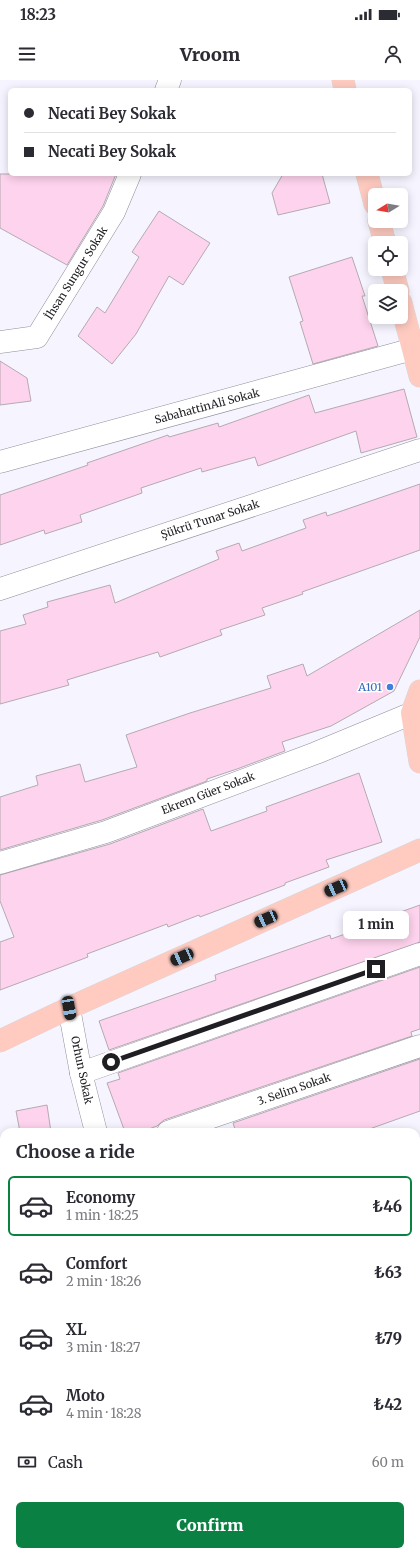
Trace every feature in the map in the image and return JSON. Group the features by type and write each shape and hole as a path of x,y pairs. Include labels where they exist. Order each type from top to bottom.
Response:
{"main road":[{"path":"368,176 371,188"},
{"path":"406,324 420,376"},
{"path":"420,691 416,712 420,762"},
{"path":"0,1041 69,1008 420,850"}],"street":[{"name":"İhsan Sungur Sokak","path":"0,342 37,337 114,212 129,176"},
{"name":"SabahattinAli Sokak","path":"0,462 413,349"},
{"name":"Şükrü Tunar Sokak","path":"0,589 420,450"},
{"name":"Ekrem Güer Sokak","path":"0,863 106,832 316,753 416,712"},
{"path":"81,1073 420,954"},
{"name":"Orhun Sokak","path":"69,1008 81,1073 95,1128"},
{"name":"3. Selim Sokak","path":"180,1128 420,1046"}],"building":[{"path":"0,174 8,174 8,176 115,176 103,206 67,265 0,228"},
{"path":"282,176 323,176 330,203 278,215 272,193"},
{"path":"159,211 210,243 183,285 169,276 136,334 112,364 78,336 97,307 105,313 139,257 132,252"},
{"path":"352,257 365,296 362,296 368,315 368,324 371,324 378,346 313,364 300,322 303,321 289,277"},
{"path":"0,361 27,378 31,401 0,405"},
{"path":"404,389 417,437 361,453 356,431 258,466 255,457 202,472 201,468 141,488 142,493 80,515 82,522 45,534 44,530 0,545 0,495 88,465 87,463 168,435 169,437 218,423 219,427 309,395 315,413"},
{"path":"420,484 420,550 302,592 303,594 262,608 265,615 220,630 222,635 160,657 158,652 67,680 69,685 0,704 0,631 26,624 23,615 48,607 47,602 110,585 115,603 219,559 216,551 239,543 242,551 306,528 303,520 326,512 327,516"},
{"path":"420,610 420,637 394,691 331,726 282,742 285,751 207,779 207,781 102,820 0,850 0,797 38,785 36,776 80,764 85,782 137,767 126,735 271,688 267,676 303,664 307,676"},
{"path":"359,773 382,842 326,860 329,867 285,883 285,885 200,917 199,915 168,927 167,924 87,954 88,957 0,990 0,942 14,937 0,901 0,875 110,844 203,809 211,831 267,811 266,807"},
{"path":"420,905 420,942 109,1050 99,1021 216,980 215,975 330,935 331,939 382,921 381,919"},
{"path":"420,967 420,1029 411,1032 412,1036 164,1120 157,1126 152,1128 124,1128 107,1083 120,1079 118,1073"},
{"path":"420,1059 420,1111 372,1128 235,1128 233,1123"},
{"path":"47,1105 50,1128 19,1128 16,1111"}],"place":[{"name":"A101","path":"390,687"}],"route":[{"path":"111,1062 376,969"}]}
